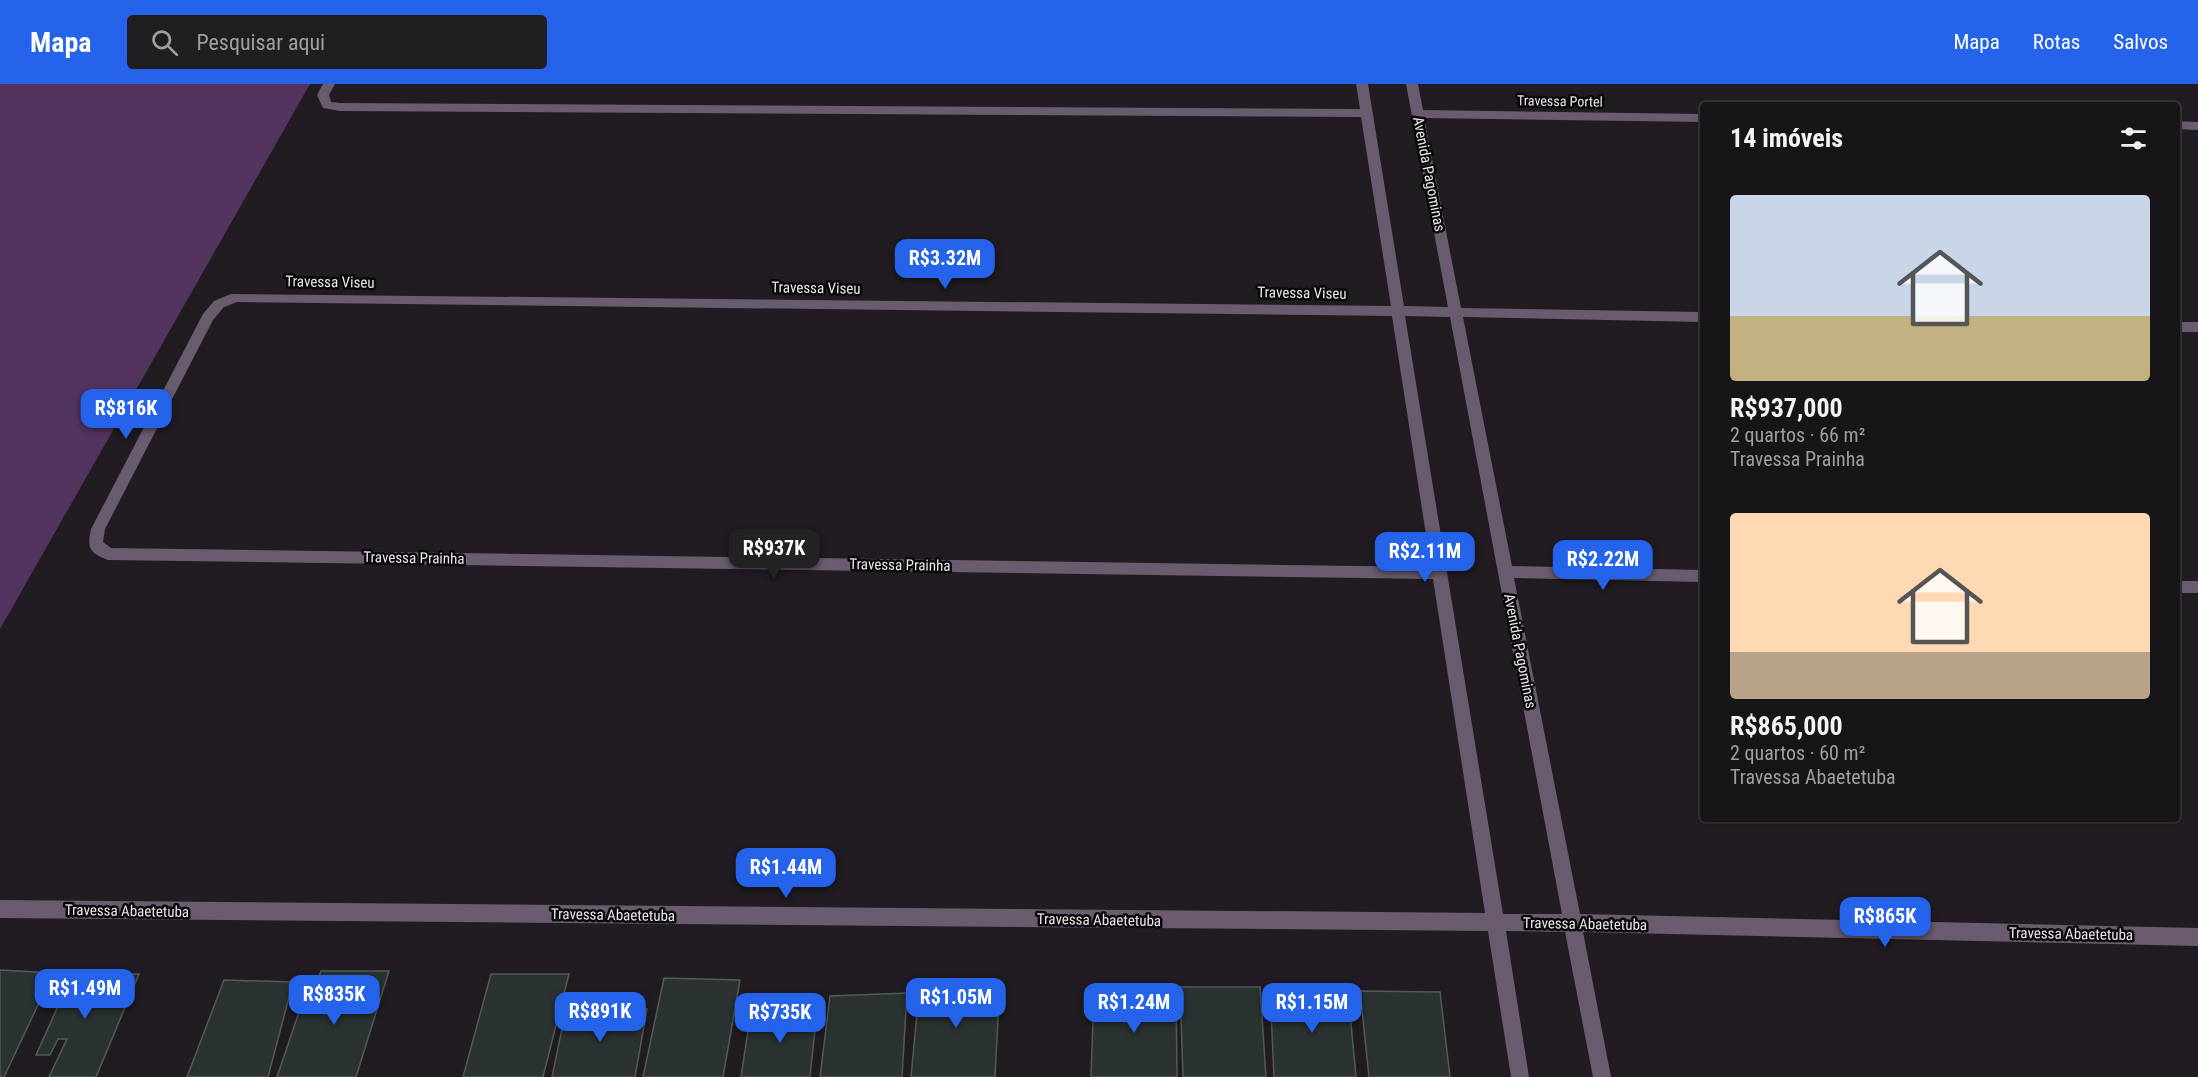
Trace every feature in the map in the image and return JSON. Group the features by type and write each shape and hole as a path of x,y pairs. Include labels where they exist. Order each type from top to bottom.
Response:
{"street":[{"path":"1362,84 1520,1077"},
{"name":"Avenida Pagominas","path":"1412,84 1602,1077"},
{"path":"326,89 327,105 340,107 1367,113"},
{"name":"Travessa Portel","path":"1417,114 1700,118"},
{"path":"2180,125 2198,126"},
{"name":"Travessa Viseu","path":"108,554 95,545 98,529 208,317 219,304 236,297 1398,311 1700,317"},
{"path":"2180,327 2198,327"},
{"name":"Travessa Prainha","path":"108,554 1440,573"},
{"path":"1505,572 1700,576"},
{"path":"2180,587 2198,587"},
{"name":"Travessa Abaetetuba","path":"0,909 1572,923 2198,937"}],"shaded area":[{"path":"0,84 310,84 0,629"}],"building":[{"path":"0,970 53,973 4,1077 0,1077"},
{"path":"321,971 389,971 356,1077 277,1077 300,1009 310,1001"},
{"path":"56,973 139,974 96,1077 49,1077 67,1039 58,1039 50,1055 36,1055 59,1004 43,1003"},
{"path":"491,974 569,974 543,1077 463,1077"},
{"path":"664,978 740,980 723,1077 643,1077"},
{"path":"224,980 293,982 268,1077 187,1077"},
{"path":"920,981 1000,981 995,1077 911,1077"},
{"path":"1180,987 1260,987 1266,1077 1183,1077"},
{"path":"1270,989 1348,991 1356,1077 1274,1077"},
{"path":"1094,990 1176,992 1177,1077 1091,1077"},
{"path":"1360,991 1440,992 1450,1077 1369,1077"},
{"path":"907,993 902,1077 820,1077 830,996"},
{"path":"566,1009 647,1009 635,1077 552,1077"},
{"path":"751,1011 817,1011 810,1077 741,1077"}]}
